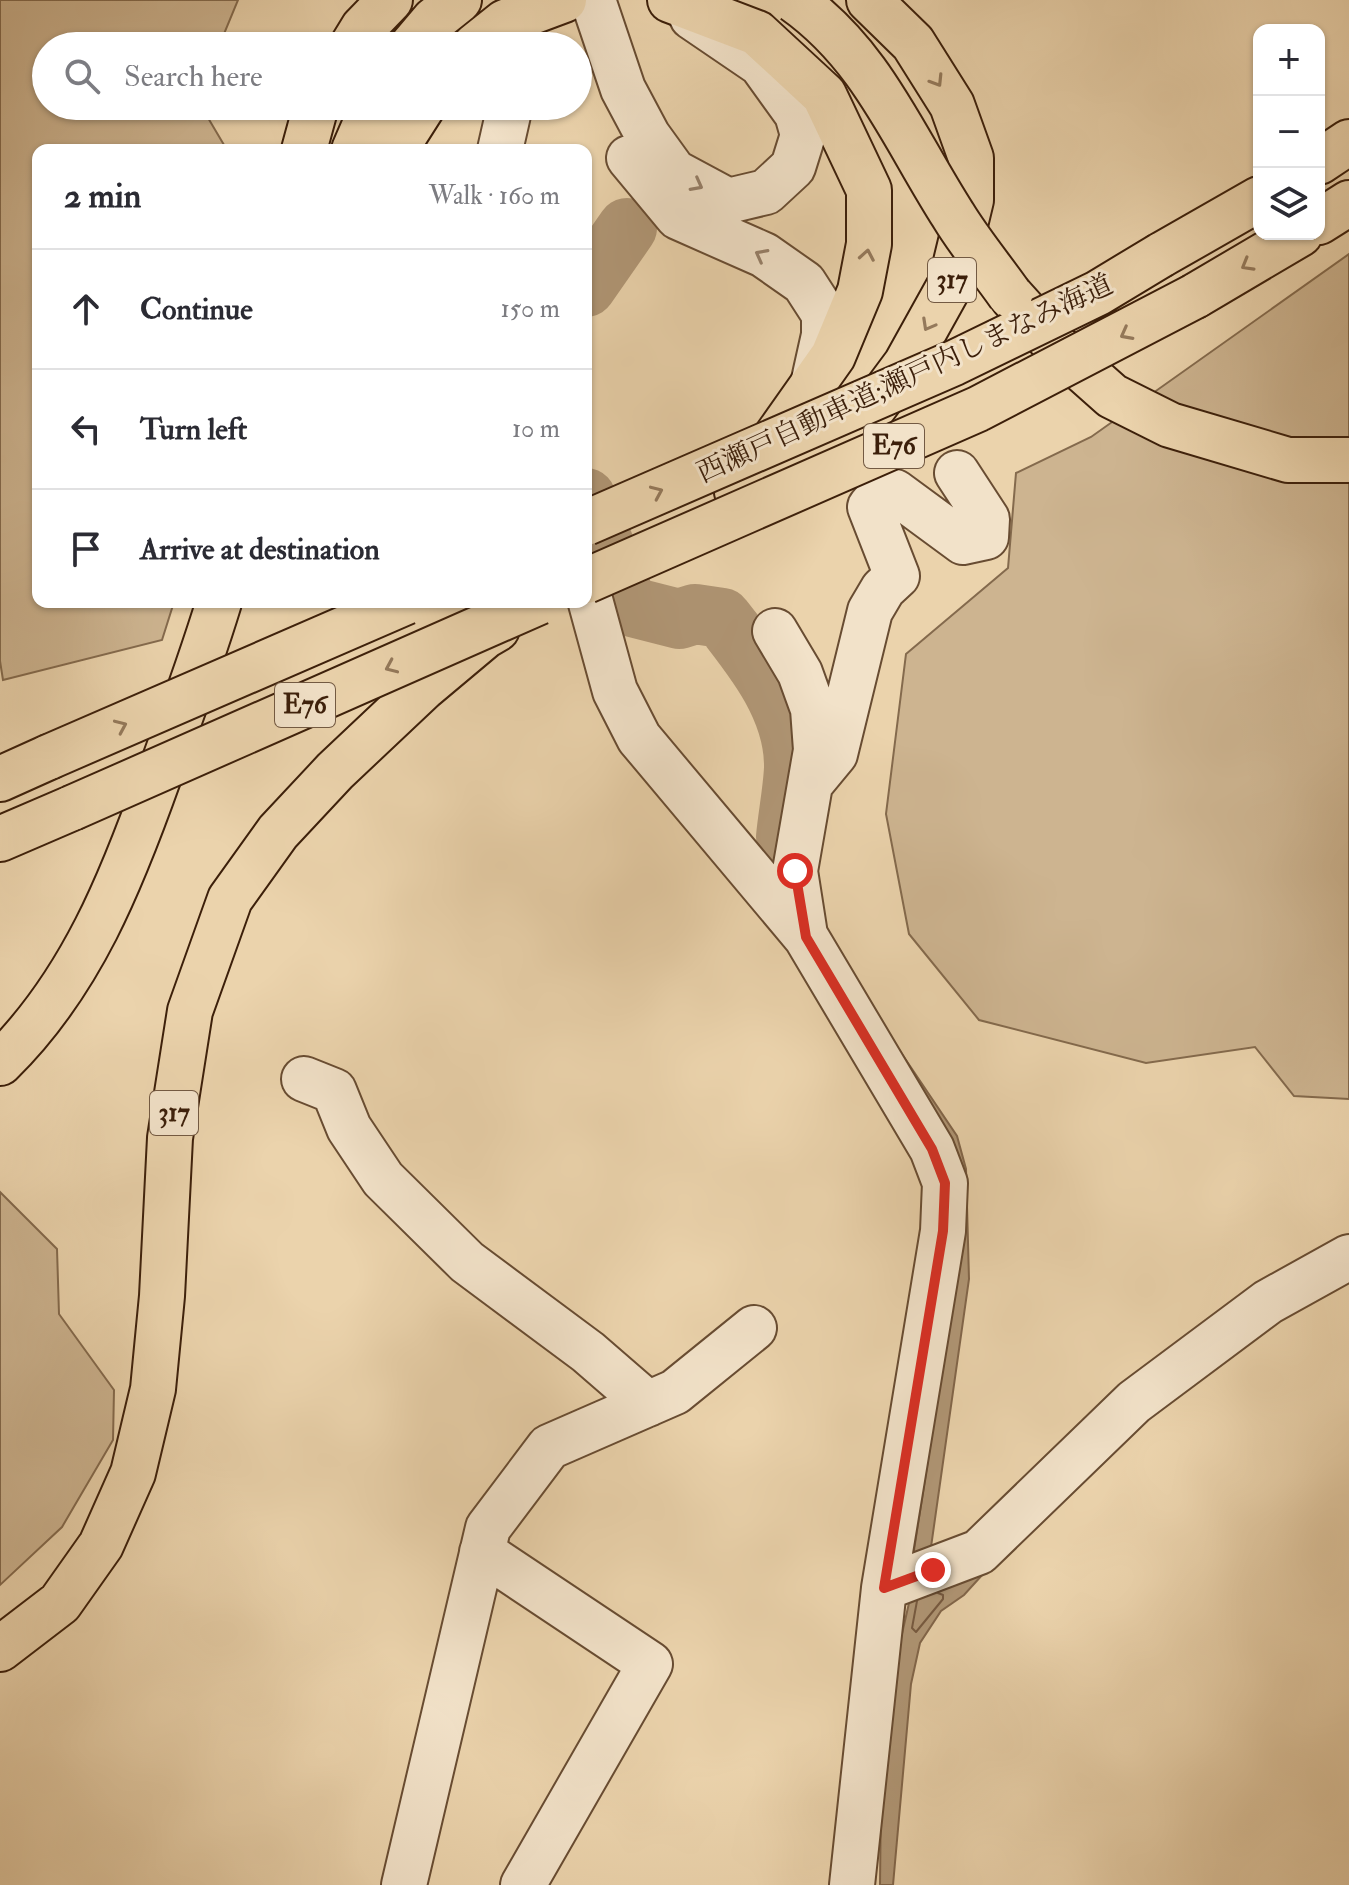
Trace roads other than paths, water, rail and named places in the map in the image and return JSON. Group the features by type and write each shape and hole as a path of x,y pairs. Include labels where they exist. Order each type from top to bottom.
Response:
{"highway":[{"path":"361,32 390,0"},
{"path":"424,32 459,0"},
{"path":"492,32 505,22 571,0"},
{"name":"317","path":"669,0 757,33 824,95 869,190 869,244 860,291 833,356 737,492"},
{"path":"794,0 833,31 871,76 953,216 1010,295 1058,348 1112,396 1170,425 1288,460 1349,460"},
{"name":"317","path":"592,578 737,492 848,442 906,364 951,283 971,200 971,158 952,105 913,43 869,0"},
{"path":"306,144 312,120"},
{"path":"357,144 367,120"},
{"path":"399,144 414,120"},
{"path":"1325,158 1349,142"},
{"name":"西瀬戸自動車道;瀬戸内しまなみ海道","path":"592,520 954,363 1098,293 1253,202"},
{"path":"1325,218 1349,203"},
{"name":"西瀬戸自動車道;瀬戸内しまなみ海道","path":"592,579 978,409 1195,296 1290,240"},
{"path":"0,1063 51,1003 97,929 143,822 217,608"},
{"name":"E76","path":"0,779 392,608"},
{"name":"E76","path":"0,839 528,608"},
{"name":"317","path":"0,1649 60,1603 101,1545 133,1473 153,1389 162,1296 170,1138 190,1011 230,899 278,832 335,771 423,688 485,636 532,608"}],"street":[{"path":"571,0 590,32"},
{"path":"571,0 575,32"},
{"path":"592,36 648,136 674,172 728,201 766,192 793,167 803,135 797,114 761,64 669,0"},
{"path":"880,0 913,43"},
{"path":"592,80 625,152 678,217 764,255 804,283 824,314 824,335 812,386"},
{"path":"501,144 507,120"},
{"path":"811,783 835,754 870,611 883,589 897,576 870,507 881,494 895,492 963,542 986,537 987,519 957,473"},
{"path":"592,605 615,691 639,738 806,937 932,1149 945,1183 943,1231 908,1579 852,1885"},
{"path":"775,631 800,673 813,709 816,750 795,871 806,937"},
{"path":"304,1079 334,1091 349,1128 383,1179 467,1262 588,1352 648,1404"},
{"path":"908,1579 979,1552 1134,1402 1268,1302 1349,1257"},
{"path":"407,1884 488,1528 549,1447 675,1392 754,1328"},
{"path":"482,1552 650,1664 523,1885"}],"water":[{"path":"838,959 957,1136 966,1169 969,1279 931,1547 983,1565 983,1574 964,1595 941,1611 920,1643 911,1684 893,1885 880,1885 881,1798 891,1682 909,1603 912,1563 946,1344 956,1247"}],"waterway":[{"path":"592,278 627,228"},
{"path":"592,513 628,606 679,619 695,614 722,618 771,687 781,706 793,747 794,768 786,837"}]}
